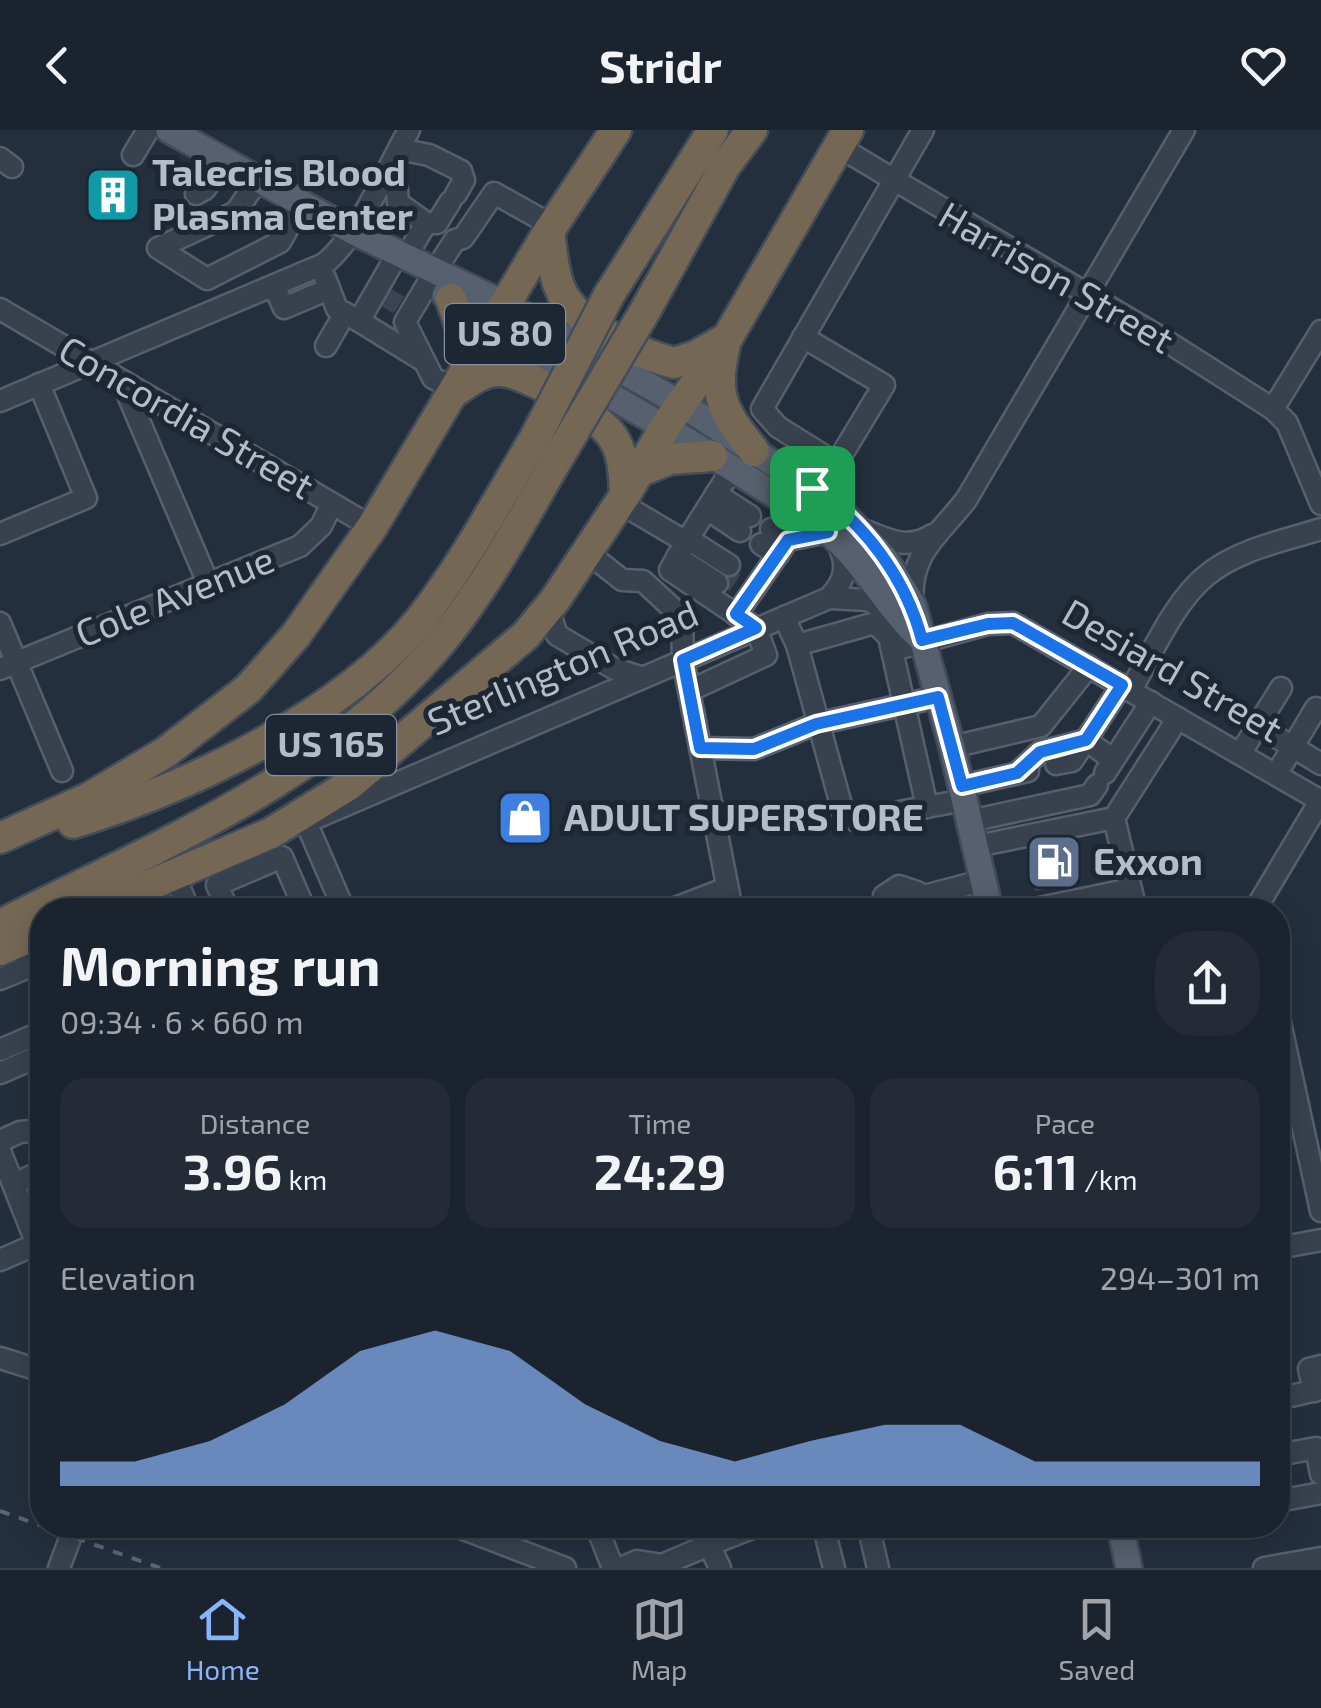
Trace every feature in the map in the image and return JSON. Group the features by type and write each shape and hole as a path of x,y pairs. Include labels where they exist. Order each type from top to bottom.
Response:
{"highway":[{"path":"0,842 90,798 151,762 248,690 296,635 372,528 551,229 616,130"},
{"name":"US 165","path":"548,445 608,295 712,130"},
{"name":"US 165","path":"0,842 90,818 214,769 264,743 324,704 373,665 416,624 645,311 725,166 752,130"},
{"path":"124,898 174,874 266,849 526,635 555,600 728,338 844,139"},
{"path":"551,229 561,292 574,311 611,337 674,363 728,338"},
{"path":"438,284 468,347 462,382"},
{"path":"628,490 670,459 733,458 719,369 728,338"},
{"path":"462,382 500,370 523,377 574,404 610,434 628,490"},
{"name":"Sterlington Road","path":"82,898 270,788 359,723 405,682 471,603 548,445"}],"main road":[{"name":"US 80","path":"170,130 673,416 797,510 884,558 913,622 938,697 988,898"},
{"name":"US 80","path":"673,416 733,458 812,488 832,501 839,532"},
{"path":"1129,1538 1129,1568"}],"street":[{"path":"133,155 148,130"},
{"path":"831,460 778,426 762,408 923,130"},
{"path":"820,602 868,600 913,622 913,569 922,552 966,500 1184,130"},
{"path":"0,401 320,266 334,256 352,231 404,139 461,171 464,180 437,223 426,223 398,203 396,189 381,180"},
{"name":"Harrison Street","path":"844,139 891,181 1273,409"},
{"path":"196,194 224,162"},
{"path":"258,180 236,212 158,248 207,278 280,242 302,203"},
{"path":"326,346 352,317 390,306 438,284 455,240 463,238 494,193 551,229"},
{"path":"426,223 400,258 390,306 432,378 462,382"},
{"path":"320,266 338,309 424,360"},
{"path":"274,286 284,308 329,289"},
{"name":"Concordia Street","path":"0,309 372,528"},
{"path":"1321,331 1273,409 1287,423 1321,504"},
{"path":"797,510 831,460 841,456 884,385 803,337"},
{"path":"122,381 208,583"},
{"path":"0,534 86,498 40,384"},
{"path":"683,547 733,458"},
{"path":"628,490 683,547 735,588 766,655 689,691"},
{"path":"712,501 745,523"},
{"name":"Cole Avenue","path":"8,666 300,546 321,526 332,504"},
{"path":"682,617 735,588 774,542 839,532 897,544 922,542 946,526"},
{"path":"1017,773 1072,760 1104,711 1126,688 1188,594 1205,576 1250,551 1321,529"},
{"path":"820,602 841,585 845,574 839,532"},
{"path":"587,552 622,580 642,581 682,617 683,660 729,898"},
{"path":"555,600 550,614 557,636"},
{"path":"820,602 823,637"},
{"name":"Sterlington Road","path":"222,898 216,885 306,822 820,602"},
{"path":"784,617 796,645 843,812 854,820 928,807 968,813 1034,841 1062,835 1114,818 1178,718"},
{"name":"Desiard Street","path":"892,650 913,622 1013,623 1316,798"},
{"path":"0,623 8,666 62,770"},
{"path":"796,645 875,623 890,637 928,807"},
{"path":"526,635 546,632 557,636 615,669 640,677"},
{"path":"914,746 1041,726 1057,690 1089,666"},
{"path":"1240,754 1281,688"},
{"path":"700,748 754,749 816,724 938,697"},
{"path":"968,813 1090,795 1151,702"},
{"path":"1276,775 1316,708"},
{"path":"1104,711 1133,729"},
{"path":"1258,726 1321,765 1316,798 1262,898"},
{"path":"1086,740 1105,772"},
{"path":"968,813 1040,752 1086,740"},
{"path":"1114,818 1134,898"},
{"path":"306,822 339,898"},
{"path":"266,849 297,898"},
{"path":"174,874 184,898"},
{"path":"937,898 985,880"},
{"path":"701,898 727,888"},
{"path":"884,898 894,888 912,888 918,898"},
{"path":"1057,898 1074,891 1121,898"},
{"path":"0,980 29,967 16,937"},
{"path":"0,1050 30,1037"},
{"path":"0,1073 30,1061"},
{"path":"1290,1068 1321,1211"},
{"path":"0,1141 30,1131"},
{"path":"0,1151 30,1225"},
{"path":"14,1184 30,1177"},
{"path":"0,1213 22,1204"},
{"path":"1290,1246 1321,1240"},
{"path":"0,1260 30,1253"},
{"path":"0,1358 30,1367"},
{"path":"1290,1396 1318,1390 1310,1369 1321,1366"},
{"path":"1290,1453 1316,1448 1321,1474"},
{"path":"1290,1498 1321,1492"},
{"path":"59,1568 70,1538"},
{"path":"486,1538 565,1568"},
{"path":"602,1538 617,1568 637,1561 662,1565 727,1538"},
{"path":"826,1538 834,1568"},
{"path":"871,1538 878,1568"},
{"path":"709,1545 720,1568"},
{"path":"1264,1568 1321,1558"}],"tunnel":[{"path":"384,296 399,305"},
{"path":"723,575 735,583"},
{"path":"1064,841 1071,883"},
{"path":"1036,848 1045,889"}],"railway":[{"path":"0,1511 30,1522"},
{"path":"76,1538 160,1568"}],"place":[{"name":"Talecris Blood Plasma Center","path":"113,195"},
{"name":"ADULT SUPERSTORE","path":"525,818"},
{"name":"Exxon","path":"1054,862"}],"route":[{"path":"812,488 832,501 884,558 913,604 922,640 988,624 1013,623 1122,685 1086,740 1040,752 1017,773 962,786 938,697 816,724 754,749 700,748 683,660 756,628 736,614 788,540 828,532 797,510 812,488"}]}
